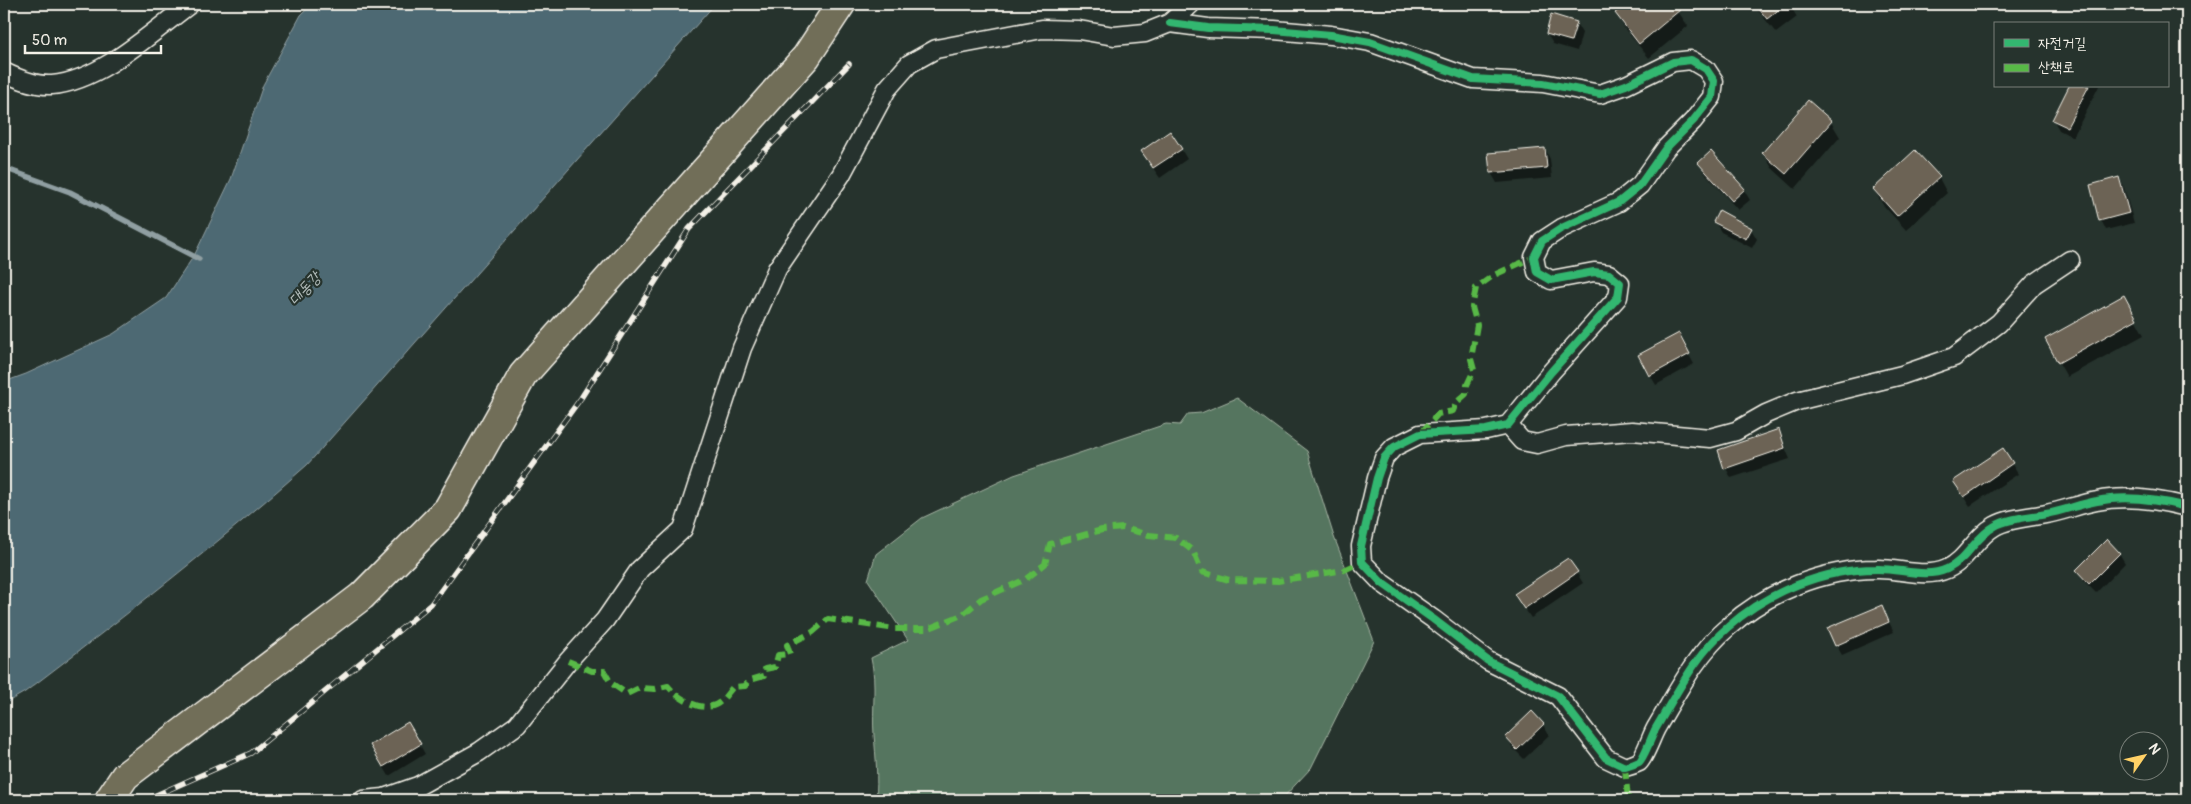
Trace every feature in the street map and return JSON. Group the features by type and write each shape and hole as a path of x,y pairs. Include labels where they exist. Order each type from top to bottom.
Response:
{"main road":[{"path":"109,800 125,776 362,596 448,509 523,376 806,57 841,4"}],"street":[{"path":"4,72 22,81 51,85 74,80 102,68 190,4"},
{"path":"363,800 384,798 418,786 478,752 517,725 568,661 605,620 640,569 683,529 742,348 777,269 841,175 887,89 909,64 936,49 1042,29 1079,30 1114,36 1144,33 1170,23 1190,4"},
{"path":"1170,23 1208,28 1274,30 1331,35 1370,42 1473,80 1542,83 1600,94 1626,85 1673,62 1691,60 1706,69 1714,81 1712,97 1693,121 1666,148 1640,185 1619,202 1562,228 1542,241 1534,257 1537,272 1551,280 1594,272 1609,274 1620,284 1618,297 1551,372 1508,425 1486,430 1420,434 1394,447 1384,458 1377,478 1360,546 1362,562 1382,583 1488,661 1558,696 1606,758 1625,767 1640,761 1680,686 1702,654 1727,628 1758,602 1791,587 1858,570 1878,569 1926,574 1947,570 1964,558 1975,543 1995,526 2097,501 2125,498 2155,500 2187,506"},
{"path":"1508,425 1522,441 1537,444 1566,436 1632,430 1710,438 1736,431 1766,414 1796,401 1902,375 1954,357 1999,323 2034,284 2070,260"}],"green space":[{"path":"1237,398 1307,451 1334,537 1374,641 1311,768 1281,800 876,800 874,687 871,658 908,640 868,580 876,554 922,518 1014,475 1166,424 1180,425 1188,414 1201,413"}],"water":[{"name":"대동강","path":"312,4 715,4 307,465 204,553 25,692 4,704 4,382 26,374 113,334 166,298 195,254 231,179 263,85 301,15"}],"building":[{"path":"1626,4 1675,4 1680,10 1639,44 1615,13"},
{"path":"1755,4 1786,4 1767,19"},
{"path":"1551,14 1577,22 1571,41 1546,34"},
{"path":"2068,88 2088,88 2067,127 2052,120"},
{"path":"1808,100 1832,121 1786,174 1762,153"},
{"path":"1170,131 1182,149 1153,168 1141,151"},
{"path":"1545,148 1547,168 1490,173 1488,153"},
{"path":"1915,150 1940,177 1897,216 1873,189"},
{"path":"1711,151 1745,189 1732,201 1698,163"},
{"path":"2119,177 2129,213 2099,221 2090,185"},
{"path":"1719,210 1752,228 1746,239 1713,222"},
{"path":"2124,295 2137,319 2058,363 2045,339"},
{"path":"1679,333 1690,354 1649,376 1638,355"},
{"path":"1779,429 1785,448 1724,469 1718,450"},
{"path":"2003,448 2013,463 1964,497 1953,481"},
{"path":"2107,539 2120,553 2089,584 2076,570"},
{"path":"1568,558 1578,572 1524,609 1514,594"},
{"path":"1882,605 1889,622 1835,646 1827,628"},
{"path":"1532,711 1544,724 1517,750 1505,737"},
{"path":"408,722 421,744 383,767 370,745"}],"waterway":[{"path":"4,168 70,192 199,259"}],"railway":[{"path":"145,800 251,753 431,604 581,398 689,229 849,64"}],"marked path":[{"path":"1420,434 1438,414 1453,411 1456,403 1466,394 1467,385 1474,370 1471,359 1477,325 1472,307 1476,288 1494,275 1534,257"},
{"path":"568,661 592,671 604,671 611,683 627,694 639,688 655,689 668,686 678,696 692,704 707,707 714,706 733,687 745,686 750,680 764,676 765,669 775,667 778,655 790,654 787,645 813,632 828,619 895,629 927,629 962,615 981,599 1026,579 1045,564 1050,544 1102,530 1123,528 1149,535 1176,538 1193,551 1202,572 1229,580 1278,581 1344,570 1362,562"},
{"path":"1625,767 1628,800"}],"cycle path":[{"path":"1170,23 1208,28 1274,30 1331,35 1370,42 1473,79 1543,83 1600,94 1626,85 1673,62 1691,60 1706,69 1714,81 1712,97 1693,121 1666,148 1640,185 1619,202 1562,228 1542,241 1534,257 1537,272 1551,280 1594,272 1609,274 1620,283 1618,297 1551,372 1508,425 1486,430 1420,434 1394,447 1384,458 1377,478 1361,546 1362,562 1382,583 1488,661 1558,696 1606,758 1625,767 1639,762 1656,728 1706,649 1743,614 1778,593 1817,578 1856,570 1885,569 1921,573 1939,572 1954,565 1982,536 2001,523 2013,519 2052,513 2097,501 2119,498 2142,499 2187,507"}]}
